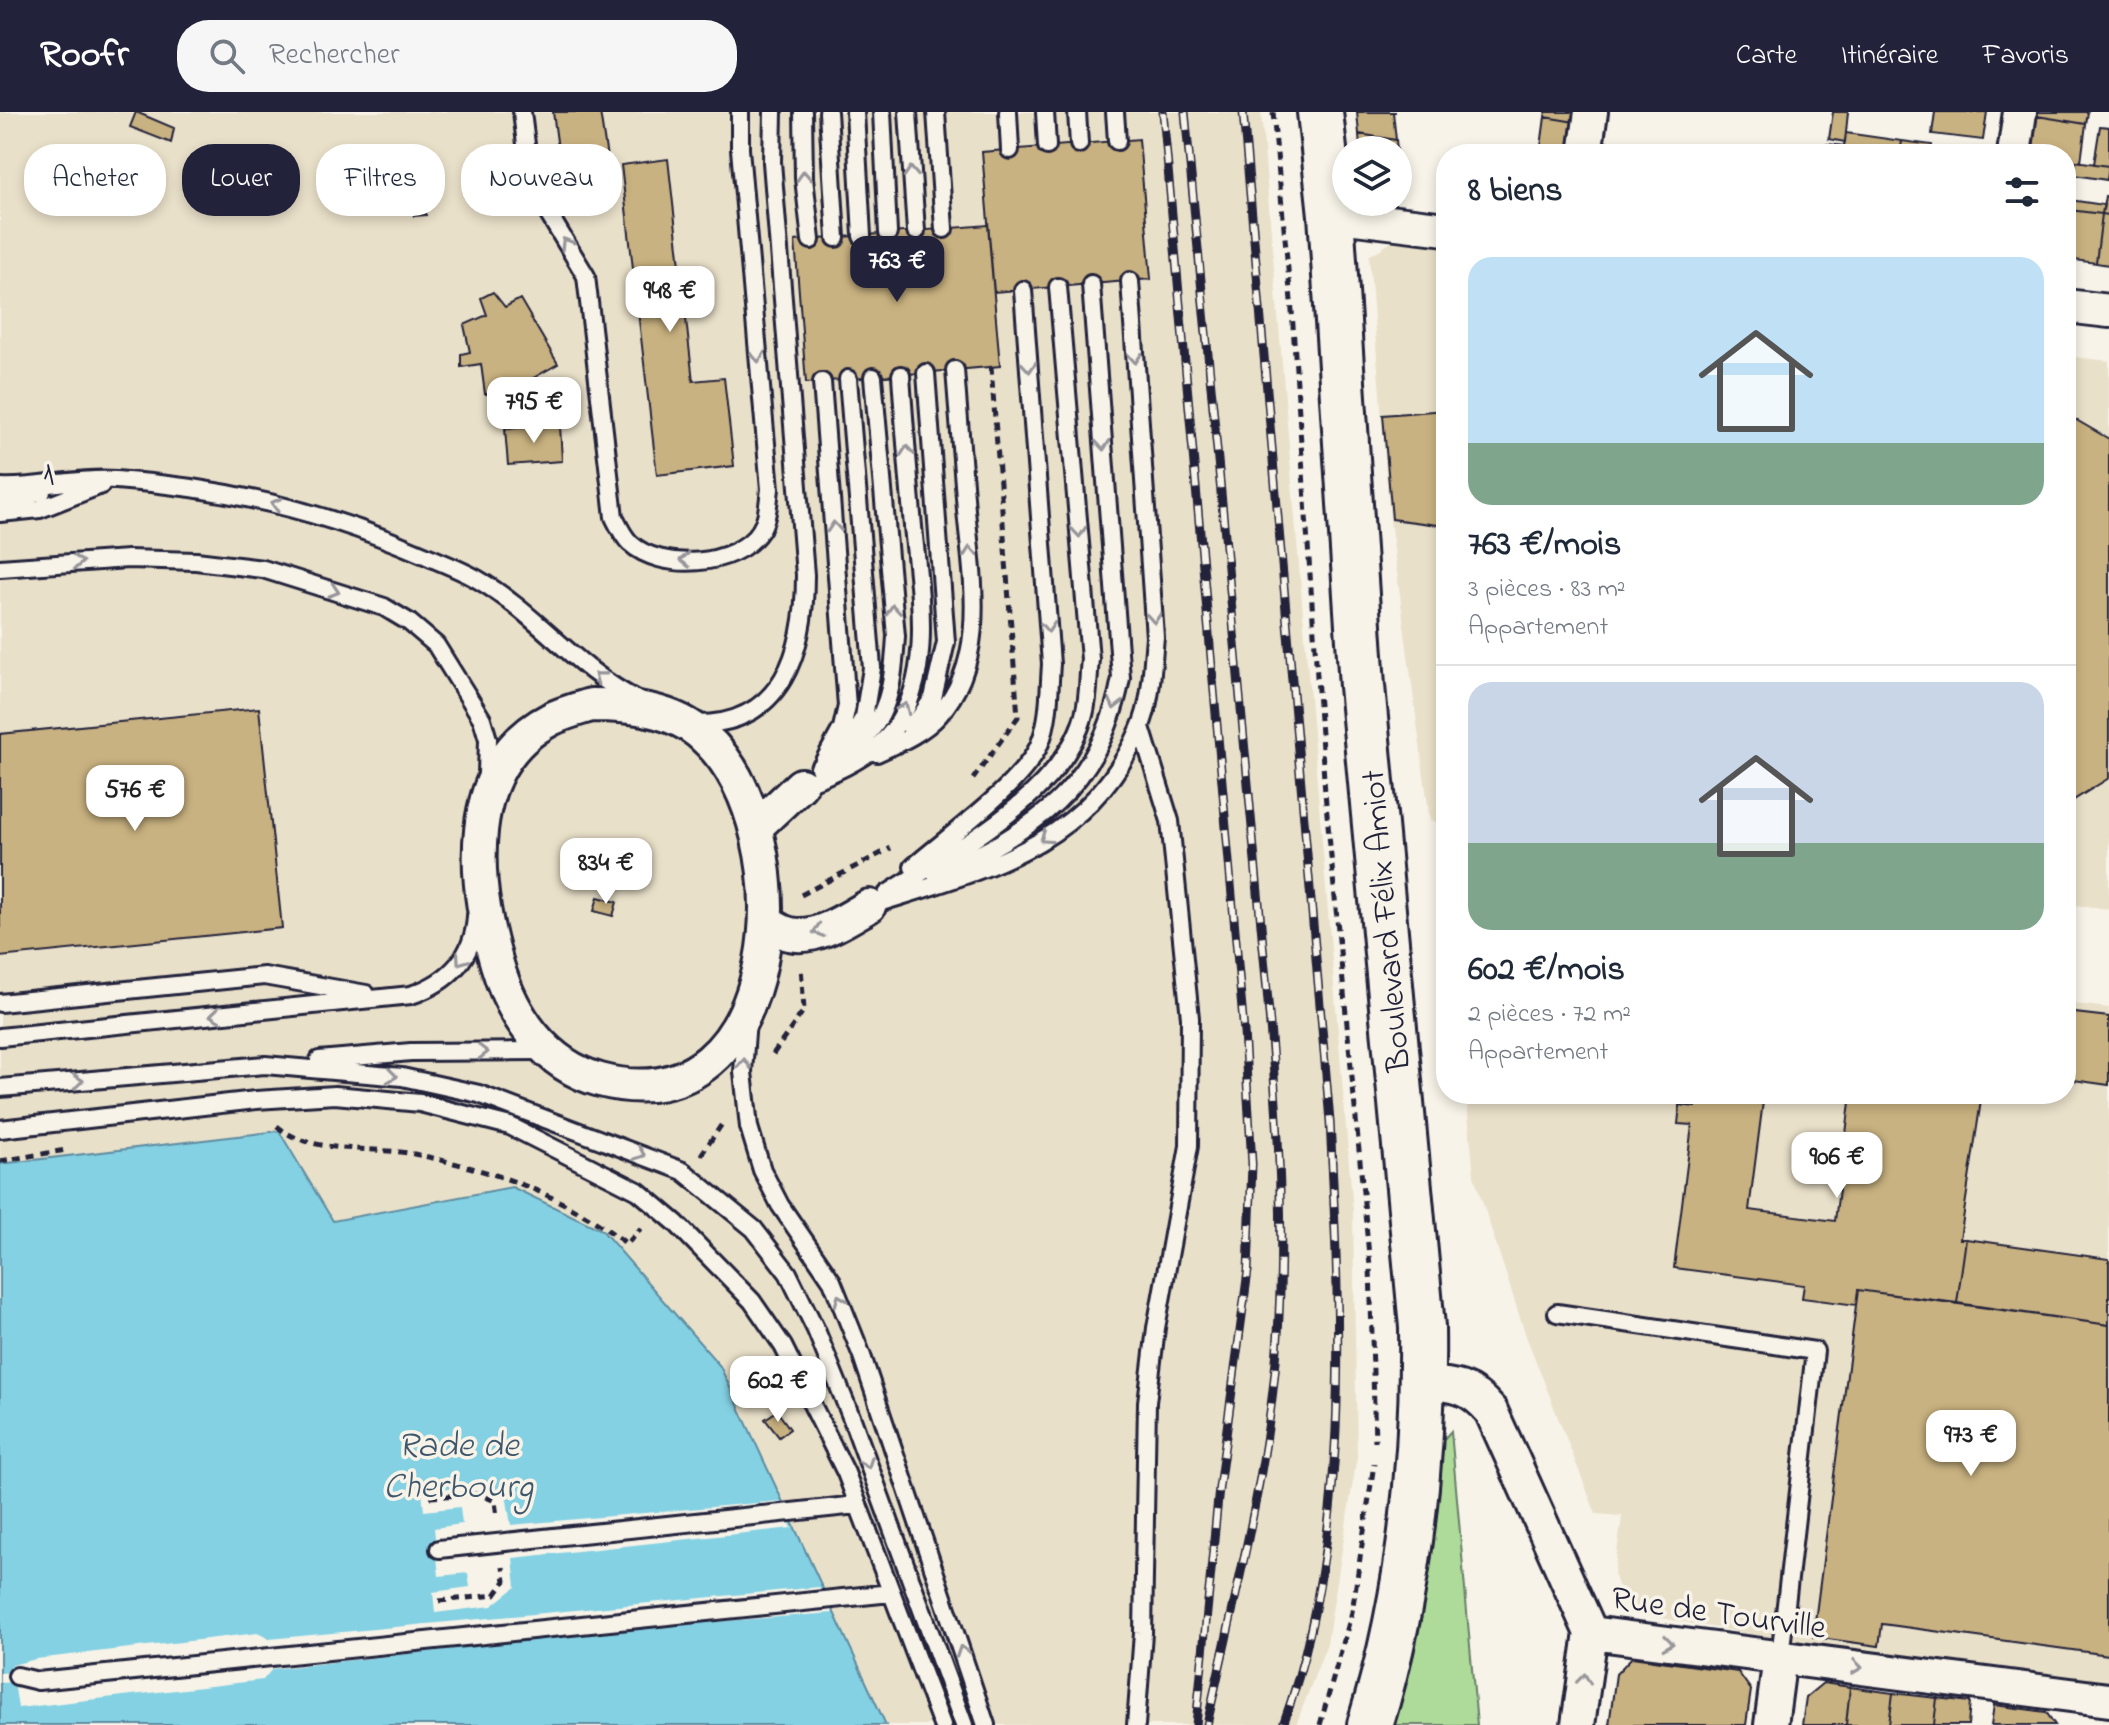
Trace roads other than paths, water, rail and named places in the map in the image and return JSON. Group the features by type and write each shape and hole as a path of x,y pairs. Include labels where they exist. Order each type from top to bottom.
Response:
{"main road":[{"name":"Boulevard Félix Amiot","path":"1320,112 1331,215 1362,686 1418,1289 1422,1384 1414,1524 1390,1654 1370,1725"}],"street":[{"path":"1586,144 1591,112"},
{"path":"2015,144 2020,112"},
{"path":"1331,215 1436,228"},
{"path":"2076,307 2109,311"},
{"path":"591,705 628,705 675,719 703,736 735,772 756,827 763,864 767,921 761,965 748,1004 724,1050 692,1074 656,1085 619,1085 584,1075 546,1051 521,1020 504,989 484,908 479,858 481,815 490,788 503,764 519,745 550,719 591,705"},
{"path":"756,827 810,776"},
{"path":"767,921 786,936 800,937 833,926 869,906"},
{"name":"Rue de Tourville","path":"1422,1384 1450,1383 1465,1388 1491,1411 1591,1633 1780,1657 2096,1707"},
{"path":"1578,1725 1591,1633"},
{"path":"1771,1725 1780,1657"}],"lane":[{"path":"522,112 531,185 586,276 614,517 632,545 648,555 665,560 691,560 734,553 751,541 761,530 767,515 770,489 740,149 740,112"},
{"path":"4,488 113,480 250,497 357,526 475,578 520,607 565,651 610,686 675,719 709,725 730,720 770,695 786,676 799,646 805,616 796,451 772,162 773,112"},
{"path":"803,112 804,178 811,240"},
{"path":"828,112 836,238"},
{"path":"855,112 862,236"},
{"path":"882,112 888,233"},
{"path":"908,112 916,231"},
{"path":"936,112 944,229"},
{"path":"1008,112 1010,150"},
{"path":"1045,112 1047,146"},
{"path":"1077,112 1079,144"},
{"path":"1115,112 1117,141"},
{"path":"869,906 998,865 1073,820 1110,780 1141,727 1151,683 1155,637 1130,281"},
{"path":"869,906 989,852 1051,808 1087,771 1115,709 1121,678 1091,284"},
{"path":"869,906 1035,792 1062,761 1084,715 1090,659 1058,287"},
{"path":"869,906 1013,780 1040,744 1051,664 1023,290"},
{"path":"810,776 844,758 898,742 926,728 941,713 958,687 973,631 974,604 955,370"},
{"path":"898,742 918,723 933,698 946,642 926,373"},
{"path":"810,776 844,758 876,749 894,729 907,706 917,671 918,593 901,375"},
{"path":"844,758 870,732 882,713 894,664 896,636 873,377"},
{"path":"844,758 864,717 872,668 848,379"},
{"path":"810,776 842,728 847,706 822,382"},
{"name":"1","path":"0,513 40,509 113,480"},
{"path":"0,500 22,498 74,482"},
{"path":"0,568 128,559 196,561 263,569 384,607 409,622 436,645 482,719 489,759 481,815"},
{"path":"1136,1725 1143,1633 1147,1402 1156,1328 1189,1146 1190,1034 1170,821 1141,727"},
{"path":"0,1037 387,997 429,989 459,966 475,933 479,858"},
{"path":"0,1003 264,976 387,997"},
{"path":"748,1004 743,1072 749,1127 762,1170 780,1205 832,1281 862,1356 986,1725"},
{"path":"0,1088 411,1052 546,1051"},
{"path":"265,1065 402,1077 479,1094 687,1174 754,1229 788,1273 816,1330 852,1419 964,1725"},
{"path":"0,1129 335,1095 420,1103 510,1126 638,1191 752,1301 783,1346 857,1505 942,1725"},
{"path":"1557,1313 1815,1351 1780,1657"},
{"path":"439,1549 857,1505"},
{"path":"17,1676 38,1681 891,1593"}],"water":[{"name":"Rade de Cherbourg","path":"279,1131 333,1221 512,1187 602,1230 720,1366 886,1725 0,1725 0,1164"}],"railway":[{"path":"1163,112 1244,1032 1252,1164 1248,1271 1219,1488 1196,1725"},
{"path":"1185,112 1269,1010 1278,1132 1281,1255 1275,1368 1261,1471 1207,1725"},
{"path":"1243,112 1330,1121 1337,1272 1336,1426 1331,1502 1321,1578 1305,1652 1283,1725"}]}
